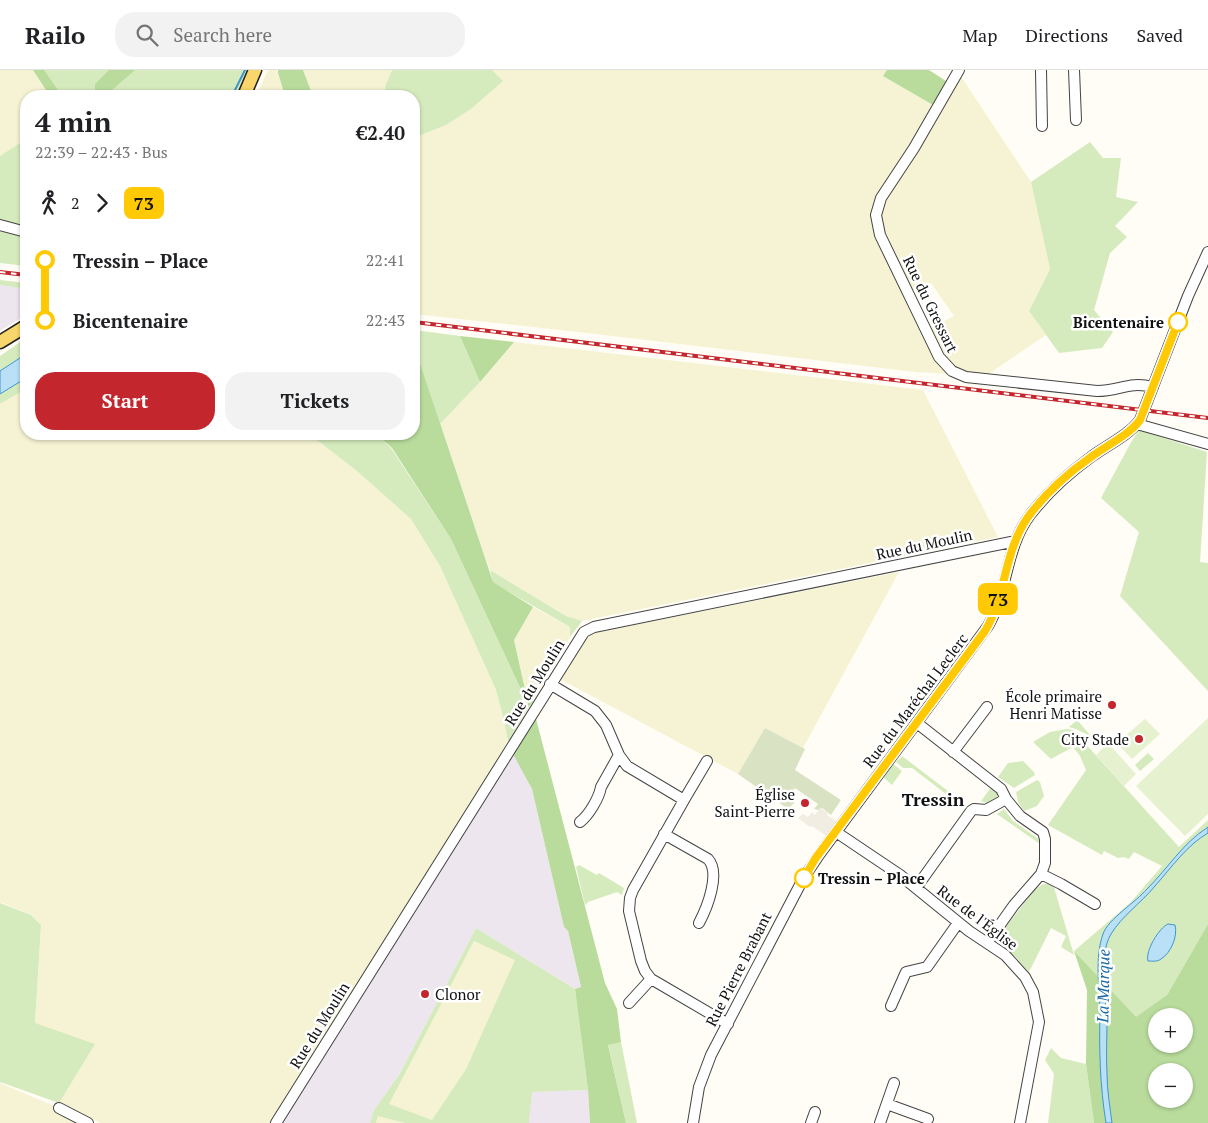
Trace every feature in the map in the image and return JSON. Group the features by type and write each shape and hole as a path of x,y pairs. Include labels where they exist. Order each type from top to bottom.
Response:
{"main road":[{"path":"247,90 255,70"},
{"path":"0,342 20,330"}],"street":[{"name":"Rue du Gressart","path":"959,70 914,148 881,198 876,215 880,235 940,357 952,371 975,378 1097,391 1135,384 1153,387"},
{"path":"1041,70 1042,126"},
{"path":"1074,70 1076,120"},
{"path":"0,225 20,230"},
{"path":"1208,252 1188,296 1143,414 1137,424 1208,444"},
{"name":"Rue du Maréchal Leclerc","path":"834,835 991,621 1016,540 1028,518 1059,484 1085,461 1137,424"},
{"name":"Rue du Moulin","path":"276,1123 579,638 590,628 1016,540"},
{"path":"550,684 595,711 606,725 619,755 630,768 684,800"},
{"path":"953,752 987,707"},
{"path":"916,723 1001,789 1006,799 1020,816 1040,829 1044,835 1045,858 1041,874 1014,905 988,943"},
{"path":"580,822 600,792 601,786 619,755"},
{"path":"707,761 633,890 629,902 630,916 641,961 651,979 728,1024"},
{"path":"916,888 971,810 986,810 1006,799"},
{"path":"664,834 708,859 712,864 710,898 699,923"},
{"name":"Rue de l'Église","path":"834,835 916,888 958,923 1005,955 1022,972 1031,987 1037,1006 1039,1022 1020,1123"},
{"name":"Rue Pierre Brabant","path":"692,1123 701,1081 712,1055 794,895 812,865 834,835"},
{"path":"1041,874 1095,904"},
{"path":"891,1006 906,972 926,967 958,923"},
{"path":"629,1003 651,979"},
{"path":"880,1123 894,1084"},
{"path":"887,1104 928,1119"},
{"path":"59,1108 88,1123"}],"shaded area":[{"path":"0,70 33,70 46,90 20,90 20,143 0,156"},
{"path":"268,70 277,70 283,90 259,90"},
{"path":"303,70 392,70 385,86 385,90 311,90"},
{"path":"492,70 887,70 884,76 933,105 960,75 1031,182 1050,269 1029,311 1046,335 984,377 915,372 420,315 420,136 446,125 471,109 502,81","holes":["931,283 954,316 929,329 910,291"]},
{"path":"0,285 20,288 20,319 0,331"},
{"path":"514,342 923,390 998,537 582,621 566,616 490,570 478,541 440,424 480,382"},
{"path":"20,392 20,440 317,440 357,471 411,519 440,566 496,690 508,742 435,863 270,1123 100,1123 59,1103 94,1044 35,1024 41,925 31,915 0,902 0,404"},
{"path":"899,572 803,748 765,728 738,774 558,678 584,638 593,633"},
{"path":"533,607 570,627 570,637 533,701 526,694 514,640"},
{"path":"508,742 532,789 564,927 568,931 581,988 575,989 476,928 399,1075 374,1110 370,1123 270,1123 435,863"},
{"path":"820,808 836,821 840,828 831,839 798,818 803,814 808,817 812,812 815,815"},
{"path":"474,941 516,959 466,1069 432,1120 388,1104"},
{"path":"0,1083 59,1108 88,1123 0,1123"},
{"path":"588,1090 590,1123 529,1123 531,1092"},
{"path":"378,1115 405,1123 376,1123"}],"green space":[{"path":"33,70 249,70 240,90 46,90"},
{"path":"33,70 44,70 58,90 46,90"},
{"path":"109,70 135,70 112,90 95,90 95,84"},
{"path":"278,70 303,70 311,90 283,90"},
{"path":"392,70 492,70 503,81 471,109 446,125 420,136 420,90 385,90 385,86"},
{"path":"887,70 929,70 946,81 933,105 883,76"},
{"path":"1090,142 1103,158 1121,158 1116,197 1138,202 1115,226 1127,237 1110,253 1094,310 1113,332 1102,348 1059,353 1029,311 1050,269 1031,182"},
{"path":"20,143 20,265 0,263 0,156"},
{"path":"0,280 20,282 20,288 0,285"},
{"path":"420,331 460,336 480,382 440,424 420,363"},
{"path":"460,336 514,342 480,382"},
{"path":"20,342 20,392 0,404 0,356"},
{"path":"420,363 493,582 533,607 514,640 526,694 533,701 529,707 451,539 392,448 383,440 420,440"},
{"path":"1139,430 1207,452 1200,562 1208,563 1208,691 1120,596 1139,532 1101,498"},
{"path":"317,440 382,440 391,448 451,539 529,707 508,742 496,690 440,566 411,519 357,471"},
{"path":"490,570 566,616 582,621 570,637 570,627 493,583"},
{"path":"535,715 605,983 617,1009 621,1042 608,1045 626,1123 590,1123 588,1090 575,989 581,987 568,931 564,927 532,789 513,754"},
{"path":"1208,718 1208,814 1185,836 1136,786"},
{"name":"City Stade","path":"1145,719 1160,734 1132,759 1117,743"},
{"path":"1078,721 1092,737 1069,727"},
{"path":"765,728 805,749 795,770 841,800 831,815 822,808 814,809 818,804 795,788 790,796 795,802 788,809 738,774"},
{"path":"1067,729 1073,730 1179,847 1208,820 1208,924 1167,995 1136,1018 1074,951 1130,903 1162,866 1134,852 1129,859 1124,857 1118,858 1104,851 1102,855 1048,825 1086,770 1080,756 1073,747 1051,759 1033,742 1050,732"},
{"path":"1108,743 1136,774 1124,786 1096,755"},
{"path":"1148,753 1154,759 1140,771 1135,765"},
{"path":"902,756 965,804 963,807 912,768 903,768 896,762"},
{"path":"1023,761 1035,775 1014,788 998,777 1008,763"},
{"path":"892,763 902,771 892,785 882,776"},
{"path":"1037,780 1040,782 1044,796 1037,806 1024,811 1018,802 1016,792"},
{"path":"992,786 999,791 997,797 986,803 981,801"},
{"path":"1004,809 1013,821 1040,840 1040,844 997,814"},
{"path":"579,865 597,875 599,873 624,888 622,895 617,892 588,902 585,905 576,867"},
{"path":"1044,884 1053,884 1074,955 1061,947 1066,936 1051,928 1029,972 1000,944 998,937 1036,888"},
{"path":"0,903 31,915 41,925 35,1023 95,1044 59,1103 0,1082"},
{"path":"1208,924 1208,1123 1094,1123 1086,1064 1087,990 1074,951 1136,1017 1148,1008 1148,1053 1193,1053 1193,1008 1149,1008 1167,995"},
{"path":"476,928 575,989 588,1090 532,1092 529,1123 405,1123 378,1116 376,1123 370,1123 374,1110 399,1075","holes":["474,941 515,960 466,1069 432,1120 389,1104"]},
{"path":"621,1042 637,1123 626,1123 608,1044"},
{"path":"1051,1048 1061,1058 1086,1064 1094,1123 1048,1123 1054,1074 1045,1060"}],"water":[{"path":"20,358 20,382 0,394 0,371"},
{"name":"La Marque","path":"1208,827 1208,833 1186,850 1173,864 1150,892 1121,921 1107,943 1104,976 1107,1021 1107,1080 1112,1123 1106,1123 1100,1068 1098,974 1100,944 1103,934 1110,922 1155,881 1183,848"},
{"path":"1168,924 1175,925 1176,929 1171,949 1159,960 1148,961 1149,952 1154,940 1164,926"}],"waterway":[{"path":"235,90 245,70"}],"railway":[{"path":"0,272 20,274"},
{"path":"420,323 1208,418"}],"bus line":[{"name":"73","path":"804,878 815,859 843,824 985,631 995,610 1016,540 1028,518 1071,473 1140,420 1178,322"}],"place":[{"name":"Bicentenaire","path":"1178,322"},
{"name":"École primaire Henri Matisse","path":"1112,705"},
{"name":"City Stade","path":"1139,739"},
{"name":"Église Saint-Pierre","path":"805,803"},
{"name":"Tressin – Place","path":"804,878"},
{"name":"Clonor","path":"425,994"}],"district":[{"name":"Tressin","path":"933,799"}]}
